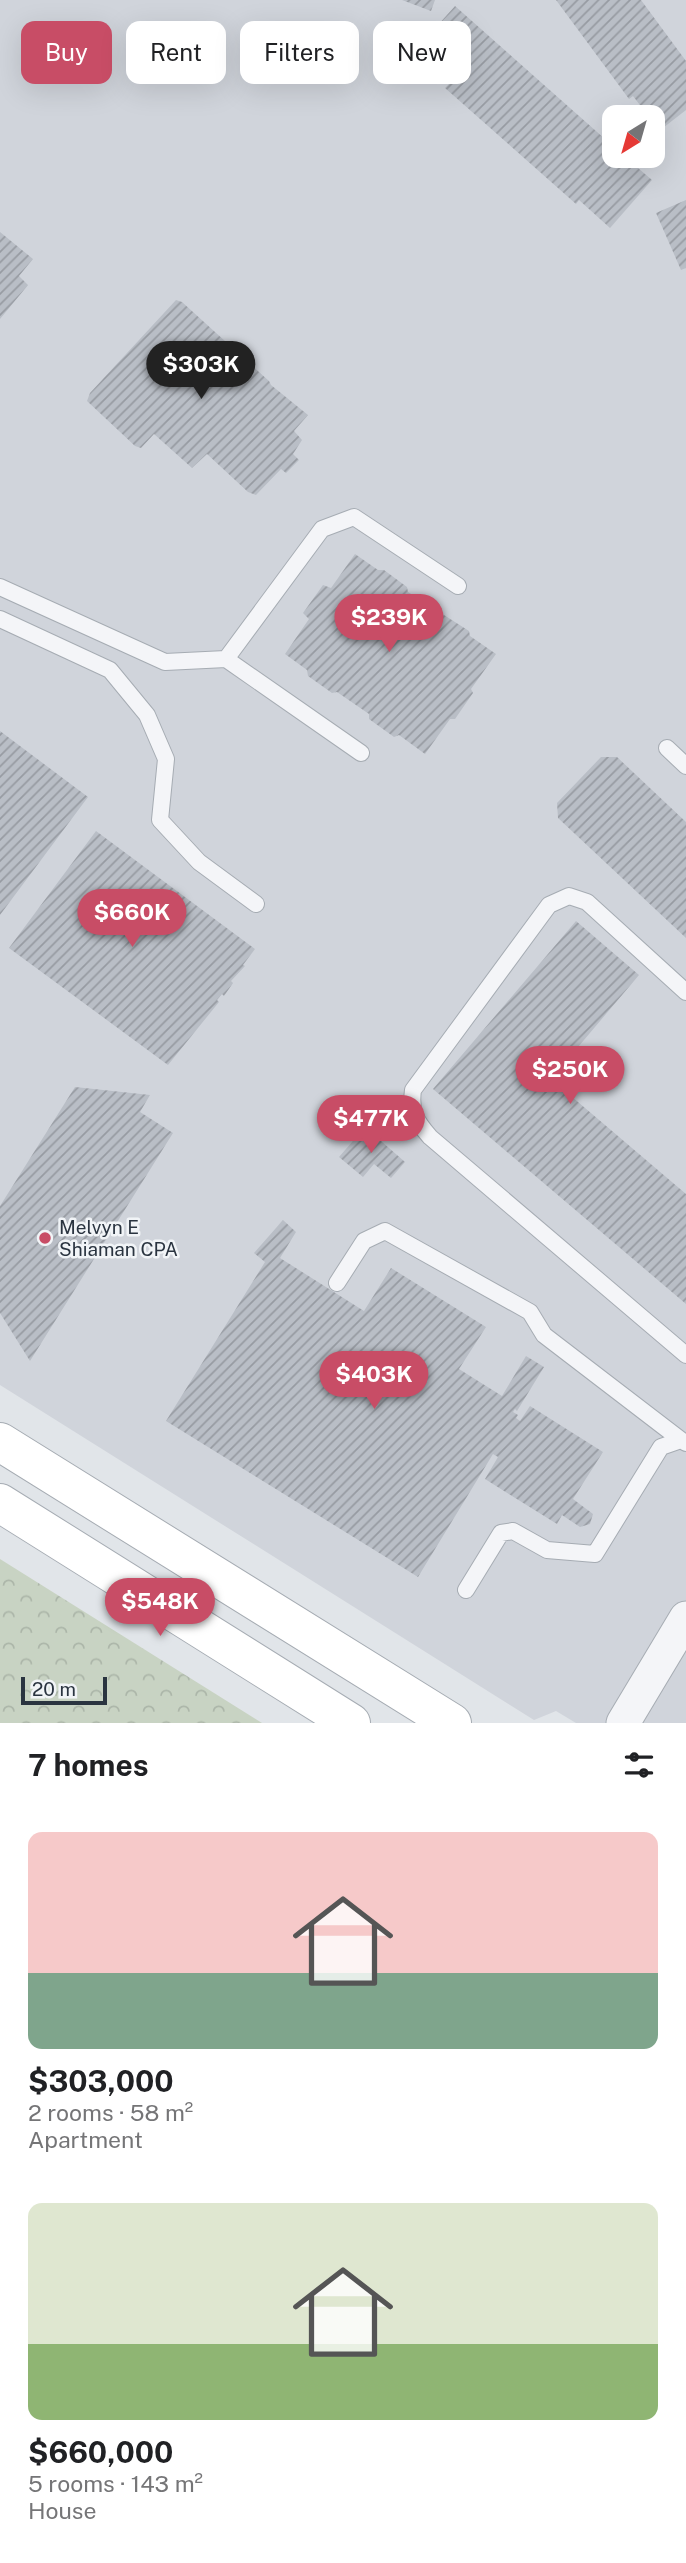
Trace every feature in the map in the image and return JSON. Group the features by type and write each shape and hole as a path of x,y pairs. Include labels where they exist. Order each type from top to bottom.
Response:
{"main road":[{"path":"0,1442 452,1723"},
{"path":"0,1503 351,1723"}],"street":[{"path":"623,1723 686,1618"}],"lane":[{"path":"226,659 322,529 354,517 458,586"},
{"path":"0,587 165,662 226,659 361,753"},
{"path":"0,619 110,670 147,715 166,760 160,820 199,862 256,904"},
{"path":"667,748 686,766"},
{"path":"686,992 587,902 569,896 549,905 413,1090 411,1105 415,1120 430,1138 686,1355"},
{"path":"337,1283 364,1241 385,1231 530,1312 544,1335 683,1442"},
{"path":"466,1590 501,1533 513,1531 547,1549 595,1555 661,1447 683,1442"}],"shaded area":[{"path":"0,0 686,0 686,1723 576,1723 556,1711 534,1720 0,1385"}],"green space":[{"path":"0,1559 262,1723 0,1723"}],"building":[{"path":"402,0 435,0 431,11"},
{"path":"556,0 641,0 686,61 686,110 665,126 665,105 640,105 633,96 629,99"},
{"path":"455,6 602,136 602,168 638,168 652,180 610,228 579,200 576,204 445,88 449,84 471,84 471,21 442,21"},
{"path":"686,200 686,268 681,270 656,213"},
{"path":"0,232 33,259 19,276 28,285 0,319"},
{"path":"176,300 182,302 271,385 308,415 294,431 302,440 293,454 299,460 286,473 281,469 256,495 248,492 207,454 192,468 154,434 141,448 135,446 87,401 90,393"},
{"path":"355,554 378,570 384,570 407,587 408,592 469,631 470,636 496,654 471,689 473,693 455,719 450,719 425,754 399,735 394,737 369,719 369,714 308,676 307,670 285,654 309,619 303,613 323,585 331,588"},
{"path":"0,731 88,797 0,915"},
{"path":"601,757 617,757 686,822 686,938 558,818 557,803"},
{"path":"96,831 255,949 243,965 245,966 231,981 233,983 224,996 222,994 217,1000 219,1002 168,1065 9,948"},
{"path":"576,921 639,975 551,1079 686,1194 686,1304 433,1089"},
{"path":"75,1087 150,1095 140,1112 173,1133 30,1361 0,1313 0,1206"},
{"path":"365,1127 405,1162 391,1178 374,1164 363,1177 339,1157"},
{"path":"283,1220 296,1232 280,1258 364,1311 391,1268 486,1327 459,1369 502,1396 526,1356 544,1367 517,1411 515,1409 513,1412 518,1415 516,1418 520,1421 530,1406 603,1452 573,1499 593,1514 590,1524 580,1527 562,1515 557,1524 485,1479 498,1457 493,1454 418,1577 166,1421 265,1262 254,1253"}],"place":[{"name":"Melvyn E Shiaman CPA","path":"45,1238"}]}
